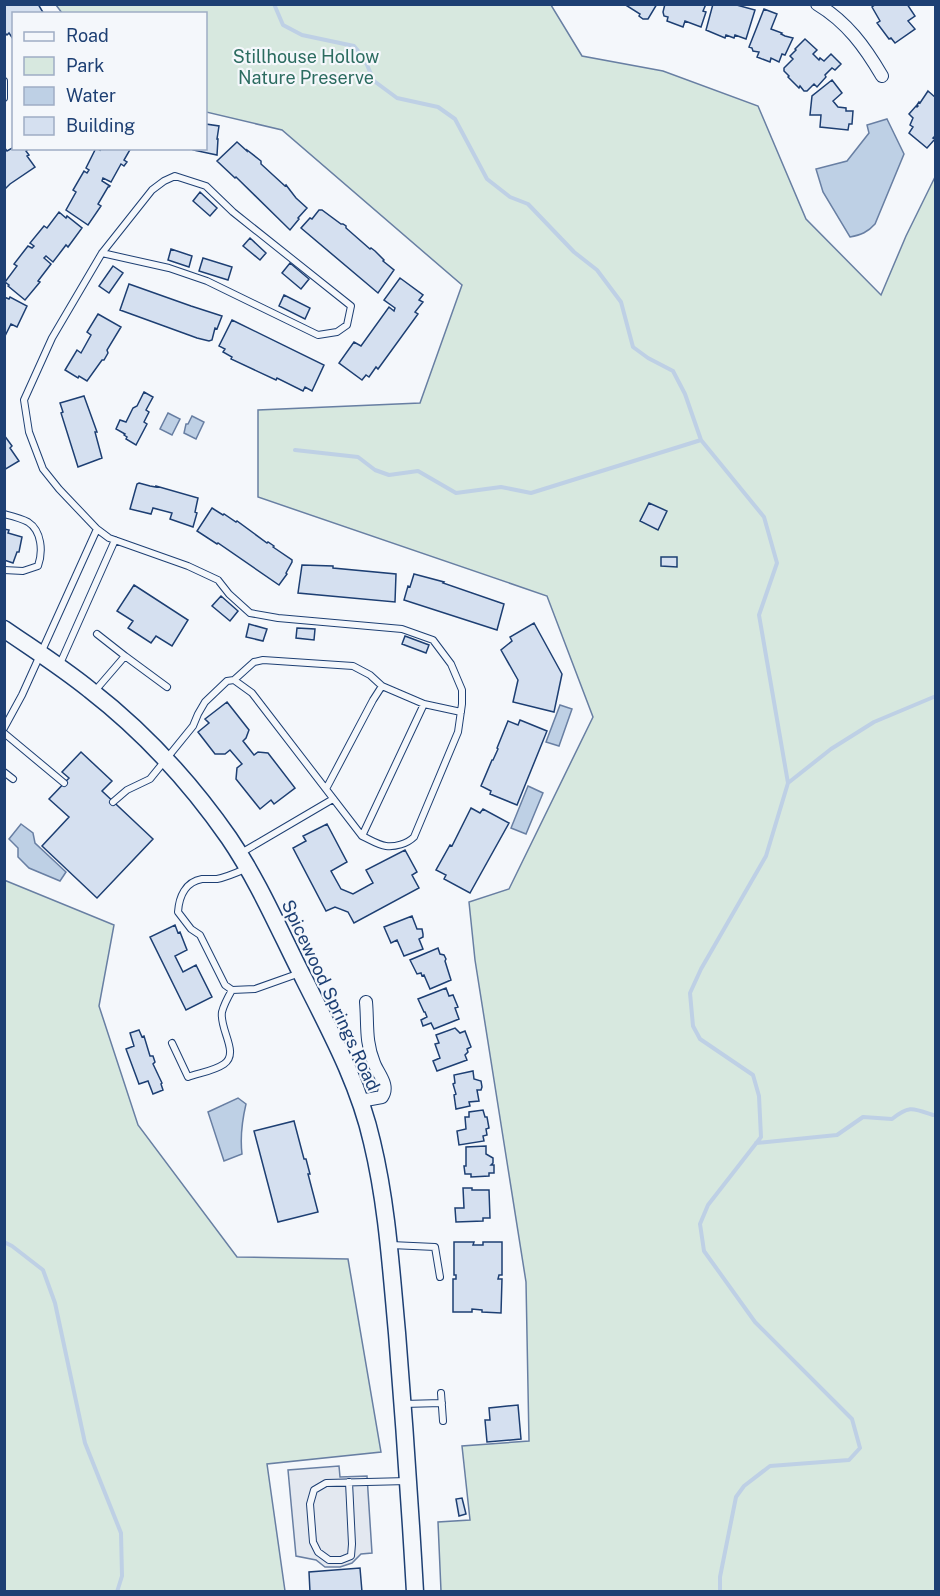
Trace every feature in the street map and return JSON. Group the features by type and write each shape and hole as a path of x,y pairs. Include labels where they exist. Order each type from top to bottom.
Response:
{"main road":[{"name":"Spicewood Springs Road","path":"4,629 93,692 130,724 167,759 200,799 230,840 258,887 346,1064 372,1138 380,1179 403,1404 415,1592"}],"street":[{"path":"825,6 848,27 868,51 882,76"},
{"path":"360,1101 382,1097 385,1091 384,1083 367,1042 366,1002"}],"lane":[{"path":"4,81 4,98"},
{"path":"102,253 169,268 207,281 318,335 337,332 347,325 351,306 233,212 206,186 175,176 152,190 102,253 52,338 24,400 29,432 43,469 97,529 109,538 188,566 218,580 250,614 402,629 433,640 451,664 462,690 461,712 458,732 414,837 403,844 385,846 362,836 252,693 234,680"},
{"path":"4,514 28,522 38,532 42,555 38,566 23,571 4,570"},
{"path":"4,728 97,529"},
{"path":"58,666 115,540"},
{"path":"97,634 167,687"},
{"path":"93,692 125,656"},
{"path":"113,802 127,790 150,779 194,726 205,702 227,681 234,680 254,662 263,660 353,666 370,675 382,686 424,704 461,712"},
{"path":"326,789 382,686"},
{"path":"362,836 424,704"},
{"path":"4,733 64,783"},
{"path":"4,772 13,779"},
{"path":"301,973 255,989 232,990 225,984 200,935 190,929 178,912 179,901 183,892 191,884 200,880 218,879 333,799"},
{"path":"172,1043 188,1077 226,1063 230,1058 231,1050 223,1028 222,1011 232,990"},
{"path":"388,1245 435,1247 440,1277"},
{"path":"441,1393 443,1421"},
{"path":"403,1404 442,1403"},
{"path":"349,1482 351,1556 341,1560 329,1560 318,1552 313,1542 310,1504 314,1490 326,1483 349,1482 408,1481"}],"green space":[{"name":"Stillhouse Hollow Nature Preserve","path":"56,5 551,5 582,56 663,71 758,106 806,219 881,295 906,236 935,177 935,1591 441,1591 438,1522 470,1520 462,1446 529,1441 526,1282 475,960 469,902 509,889 593,717 547,596 258,497 258,410 420,403 462,285 282,130 207,112 207,12 61,12"},
{"path":"4,880 114,925 99,1006 138,1125 237,1257 348,1259 381,1452 267,1464 285,1591 5,1591"}],"shaded area":[{"path":"339,1466 340,1477 367,1476 372,1553 361,1554 352,1563 340,1567 325,1567 316,1560 296,1556 288,1470"}],"water":[{"path":"887,119 904,154 875,224 864,233 850,237 823,192 816,169 847,161 869,133 867,125"},
{"path":"168,413 180,419 172,435 160,429"},
{"path":"192,416 204,422 196,439 184,433 186,424"},
{"path":"560,705 572,709 559,746 546,742"},
{"path":"528,786 543,793 526,834 511,828"},
{"path":"21,824 33,833 35,843 66,872 60,881 29,868 18,857 18,848 9,839"},
{"path":"238,1098 246,1104 241,1141 242,1154 224,1161 208,1112"}],"building":[{"path":"4,4 38,4 43,12 12,12 12,38 9,33 7,35 4,32"},
{"path":"624,4 657,4 648,19 643,19 639,16 640,14"},
{"path":"665,4 706,4 701,27 685,21 683,27 667,21 668,17 664,16 663,12"},
{"path":"713,4 733,4 755,10 746,39 735,35 734,38 726,35 725,38 706,30"},
{"path":"876,4 907,4 915,16 908,21 915,29 895,43 877,23 880,21 872,7"},
{"path":"764,9 777,14 771,29 793,38 779,62 771,58 770,62 757,57 759,52 749,47"},
{"path":"805,39 817,50 813,54 819,60 820,58 824,61 831,54 841,64 835,70 832,68 817,87 814,84 807,91 800,86 799,88 784,71 793,59 790,56"},
{"path":"832,80 842,93 833,101 838,107 846,108 846,111 853,111 852,124 849,124 848,130 820,127 821,115 810,115 812,96"},
{"path":"928,91 936,98 936,135 927,148 909,133 913,127 910,125 913,118 909,114 918,106"},
{"path":"207,124 219,126 217,155 193,150 207,150"},
{"path":"237,142 261,161 261,164 286,185 307,208 290,230 217,161"},
{"path":"4,147 7,151 12,148 12,150 27,150 29,155 27,156 35,167 4,190"},
{"path":"95,150 130,150 124,160 127,162 124,166 121,164 111,182 103,178 102,181 110,186 98,204 101,206 88,225 66,210 76,192 73,190 84,171 87,173 89,170 86,168"},
{"path":"200,192 217,208 210,216 193,201"},
{"path":"319,210 346,226 394,270 378,293 301,228"},
{"path":"59,212 82,228 53,262 46,256 44,258 51,264 25,300 5,282 17,266 14,264 28,246 32,248 34,246 30,243 44,226 47,228"},
{"path":"250,238 266,253 260,260 243,246"},
{"path":"171,249 192,256 189,267 168,260"},
{"path":"203,258 232,267 228,280 199,271"},
{"path":"290,263 309,279 301,289 282,273"},
{"path":"113,266 123,273 109,293 99,286"},
{"path":"400,278 423,295 419,300 423,302 415,312 418,314 378,369 376,367 369,377 366,375 362,380 339,363 354,342 361,346 389,307 394,311 395,308 384,300"},
{"path":"129,284 222,316 217,329 215,328 212,340 197,338 120,310"},
{"path":"284,295 310,308 305,319 279,306"},
{"path":"4,297 9,299 10,297 27,306 17,327 11,324 4,338"},
{"path":"98,314 121,327 107,350 108,353 104,360 87,381 65,370 77,350 81,353 91,335 87,332"},
{"path":"232,320 324,365 312,391 305,387 303,391 277,378 276,380 231,359 232,357 223,352 225,349 219,346"},
{"path":"144,392 153,397 146,410 149,412 144,422 147,424 136,445 116,429 120,420 126,422"},
{"path":"84,396 97,432 95,432 102,458 78,467 60,403"},
{"path":"4,435 19,461 4,470"},
{"path":"139,483 198,498 193,527 170,519 172,513 153,508 151,514 130,509"},
{"path":"649,503 667,511 658,530 640,521"},
{"path":"212,508 237,521 292,560 287,574 279,585 197,531"},
{"path":"4,529 9,530 8,533 22,537 19,552 13,563 4,560"},
{"path":"661,557 677,557 677,567 661,566"},
{"path":"302,565 333,566 333,568 396,574 395,602 298,593"},
{"path":"414,574 444,582 504,604 497,630 404,600"},
{"path":"134,585 188,620 172,646 156,636 151,643 128,628 133,621 117,611"},
{"path":"221,596 238,611 230,621 212,606"},
{"path":"534,623 562,674 554,712 513,702 518,680 501,650 512,641 510,637"},
{"path":"249,624 267,629 263,641 246,637"},
{"path":"297,628 315,629 314,640 296,638"},
{"path":"405,636 429,645 426,653 402,644"},
{"path":"227,702 249,730 243,741 254,755 258,752 268,753 295,788 274,804 271,800 260,809 236,779 237,768 242,764 230,750 225,754 215,754 198,732 209,723 205,719"},
{"path":"520,720 547,731 517,805 490,794 491,791 481,786 508,721 518,725"},
{"path":"81,752 112,781 102,791 153,839 97,898 42,846 69,817 49,799 69,778 62,772"},
{"path":"471,808 480,813 483,809 509,823 470,893 444,879 446,875 436,870 450,845 452,846"},
{"path":"327,824 347,862 331,871 341,889 353,894 373,883 366,870 405,850 417,872 412,875 419,888 354,923 348,912 335,907 326,911 293,848 306,841 303,836"},
{"path":"412,916 417,929 422,929 423,937 419,939 423,949 404,956 397,940 391,943 384,927"},
{"path":"175,925 187,950 175,956 183,972 196,965 212,997 186,1010 150,937"},
{"path":"438,948 440,954 446,959 451,980 430,989 424,975 417,974 410,960"},
{"path":"446,988 449,996 453,995 458,1007 455,1008 459,1019 434,1029 431,1023 423,1026 421,1020 427,1017 418,999"},
{"path":"455,1028 460,1033 465,1031 471,1047 467,1049 468,1052 465,1055 467,1060 437,1071 433,1061 440,1058 435,1044 439,1043 436,1035"},
{"path":"139,1030 142,1037 144,1036 150,1056 153,1056 155,1062 153,1064 162,1083 163,1090 153,1094 148,1081 139,1084 126,1049 134,1046 130,1033"},
{"path":"473,1071 474,1079 481,1081 481,1090 477,1090 479,1101 469,1102 470,1106 456,1109 454,1075"},
{"path":"483,1110 489,1128 486,1129 487,1135 483,1136 484,1141 459,1145 457,1131 466,1129 465,1117 469,1117 469,1112"},
{"path":"294,1121 310,1174 308,1174 318,1212 278,1222 254,1131"},
{"path":"486,1146 486,1154 493,1158 491,1165 494,1165 494,1173 489,1173 489,1176 471,1177 471,1174 465,1174 466,1147"},
{"path":"463,1188 489,1190 490,1218 483,1218 483,1221 456,1222 455,1208 464,1208"},
{"path":"454,1242 474,1242 473,1245 483,1245 483,1242 502,1242 502,1275 499,1275 498,1279 502,1279 501,1313 472,1309 472,1312 453,1312 453,1279 456,1279"},
{"path":"518,1405 521,1439 487,1442 485,1420 490,1420 489,1408"},
{"path":"462,1498 466,1514 459,1516 456,1499"},
{"path":"360,1568 362,1592 310,1592 309,1572"}],"waterway":[{"path":"274,4 283,25 302,35 354,46 364,58 374,81 397,98 438,107 455,119 487,179 510,197 528,204 574,252 597,270 621,302 633,347 673,371 685,394 701,440 764,517 777,563 759,615 788,783 766,856 701,969 690,993 693,1026 700,1039 753,1075 759,1096 761,1137 708,1205 700,1224 704,1251 755,1322 852,1419 860,1448 849,1460 770,1466 744,1486 736,1497 720,1577 720,1592"},
{"path":"295,450 358,457 375,470 389,475 418,471 456,493 501,487 531,493 701,440"},
{"path":"788,783 831,749 874,722 936,696"},
{"path":"756,1143 837,1135 863,1117 892,1119 903,1111 911,1109 936,1115"},
{"path":"4,1242 43,1270 55,1303 85,1443 121,1533 122,1576 117,1592"}]}
